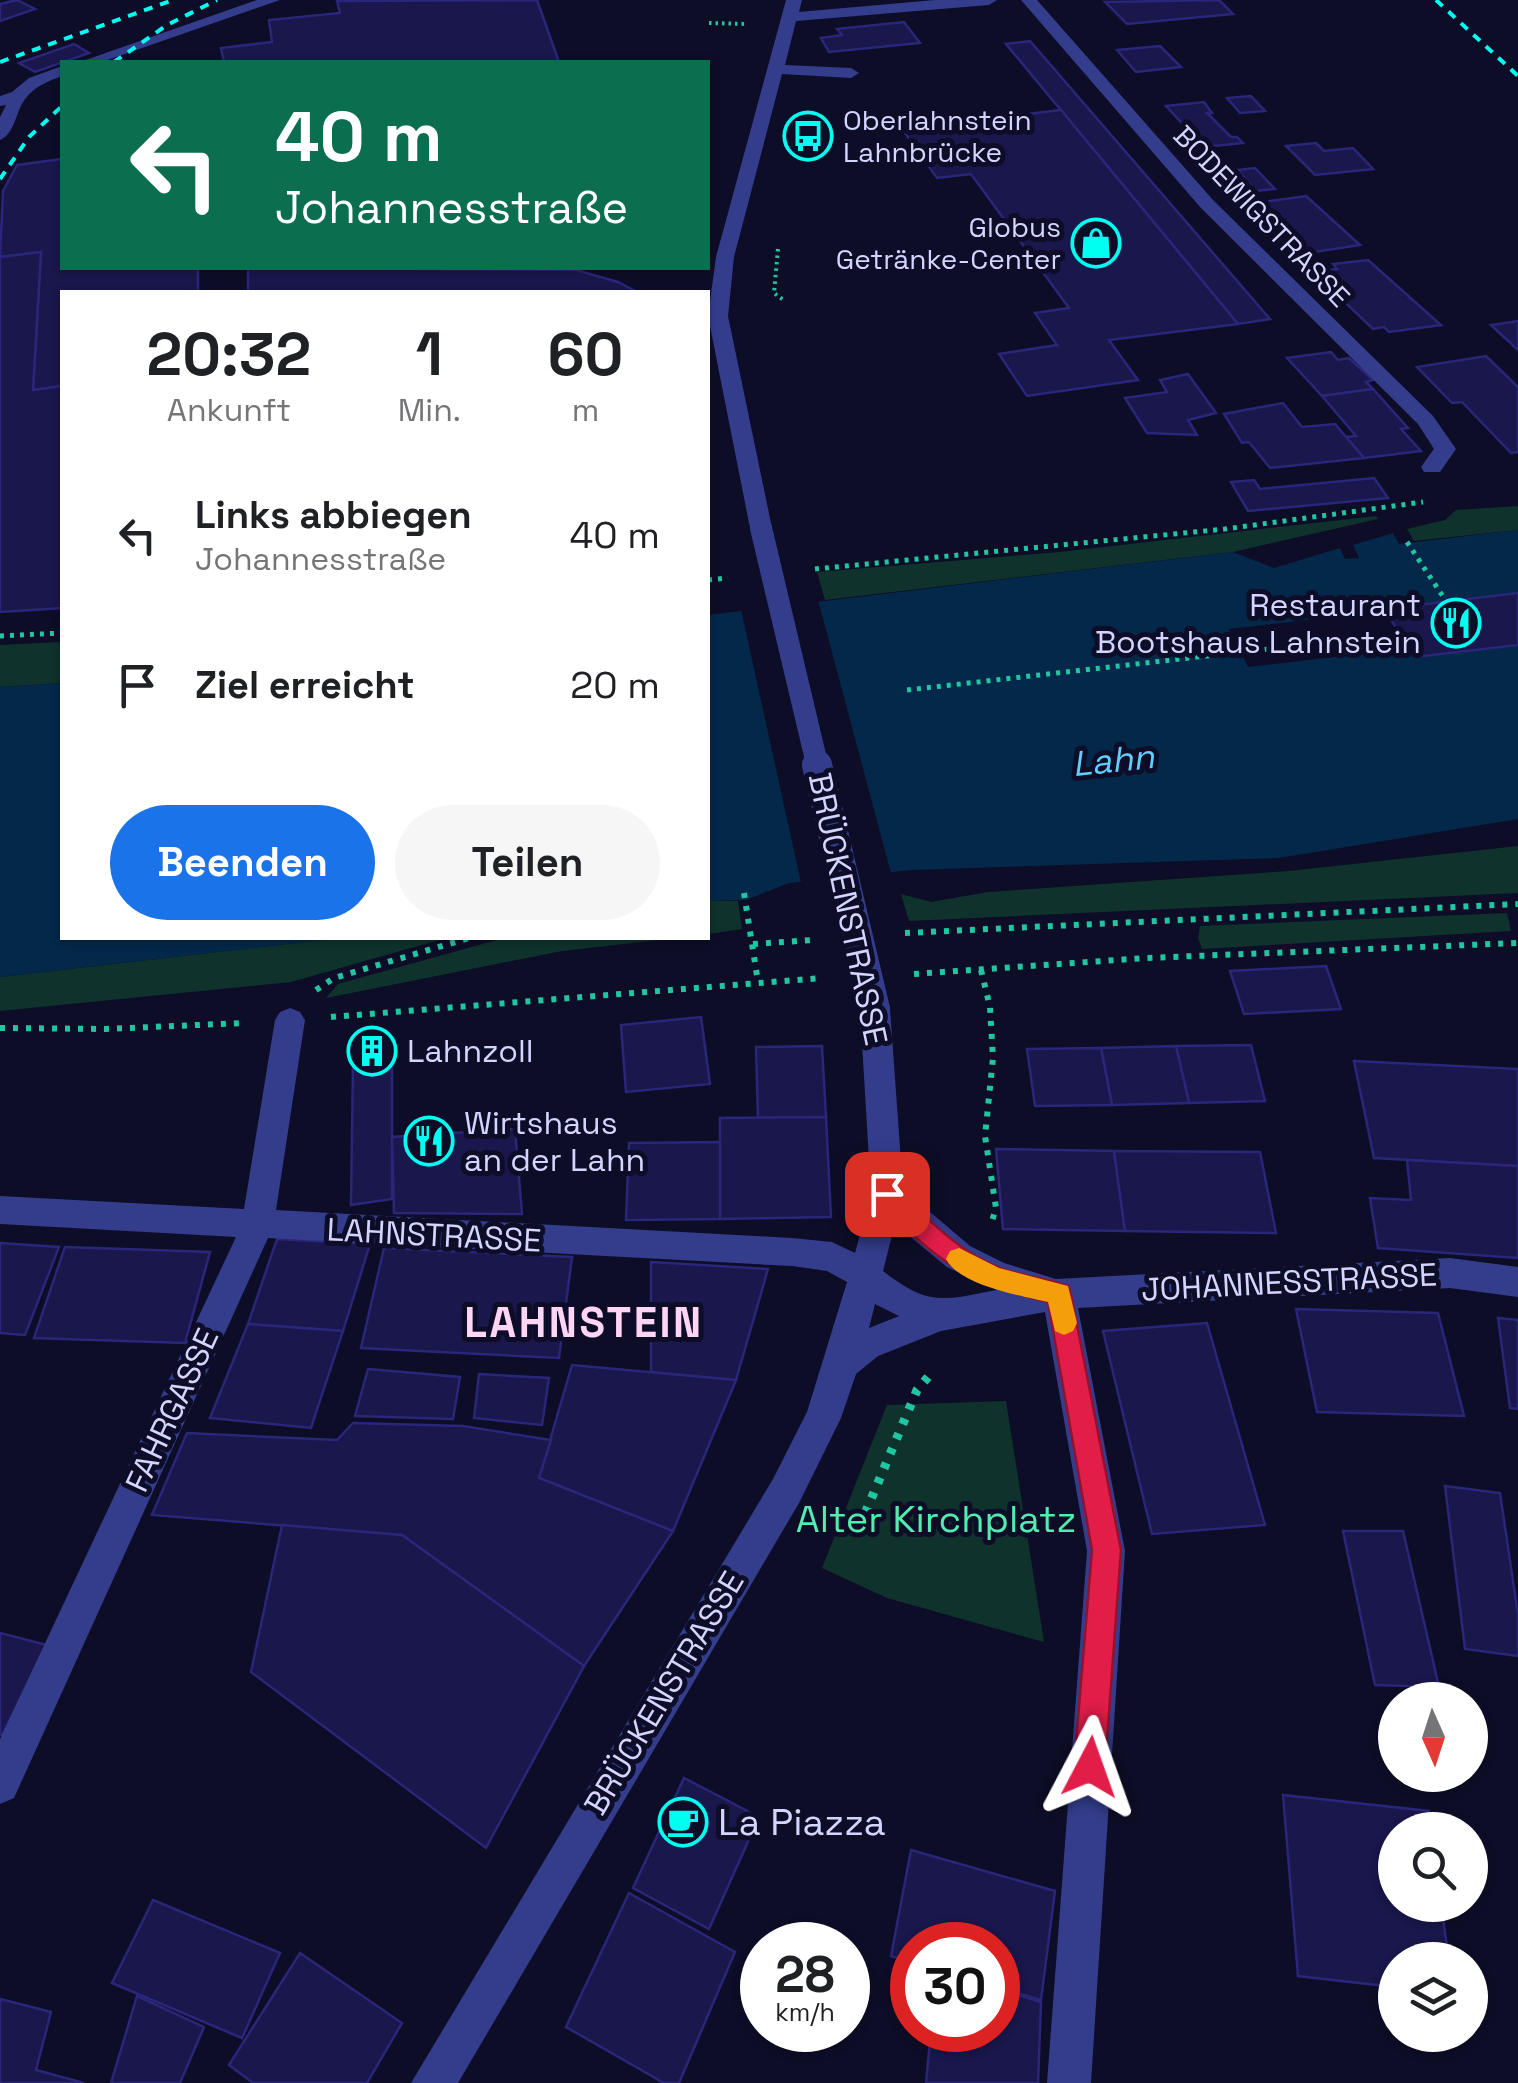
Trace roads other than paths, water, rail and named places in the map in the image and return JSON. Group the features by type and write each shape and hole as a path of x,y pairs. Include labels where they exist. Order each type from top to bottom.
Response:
{"street":[{"path":"116,60 272,0"},
{"path":"792,9 825,17 988,0"},
{"name":"BODEWIGSTRASSE","path":"1029,0 1207,204 1426,420 1445,449 1432,467"},
{"name":"BRÜCKENSTRASSE","path":"432,2083 786,1491 823,1418 842,1364 887,1194 875,1009 760,528 718,316 725,258 792,9"},
{"path":"95,60 147,46"},
{"path":"776,69 851,72"},
{"path":"0,134 18,96 35,82 60,72"},
{"path":"0,101 60,81"},
{"name":"FAHRGASSE","path":"0,1784 257,1226 301,1019"},
{"name":"JOHANNESSTRASSE","path":"887,1194 932,1239 958,1258 994,1278 1059,1294"},
{"name":"LAHNSTRASSE","path":"0,1210 792,1252 832,1257 864,1274 895,1300 940,1316"},
{"name":"JOHANNESSTRASSE","path":"842,1364 866,1345 940,1316 1059,1294 1450,1273 1518,1282"},
{"path":"1059,1294 1106,1550 1069,2083"}],"water":[{"name":"Lahn","path":"1518,530 1518,819 1279,858 912,870 789,883 746,900 710,901 710,615 1233,552 1274,568 1340,548 1345,559 1359,558 1353,545 1393,533 1399,544"},
{"path":"60,683 60,940 322,940 0,977 0,687"}],"railway":[{"path":"0,62 173,0"},
{"path":"117,60 167,25 217,0"},
{"path":"1436,0 1518,76"},
{"path":"0,179 29,137 60,108"}],"place":[{"name":"Oberlahnstein Lahnbrücke","path":"808,136"},
{"name":"Globus Getränke-Center","path":"1096,243"},
{"name":"Restaurant Bootshaus Lahnstein","path":"1456,623"},
{"name":"Lahnzoll","path":"372,1051"},
{"name":"Wirtshaus an der Lahn","path":"429,1141"},
{"name":"La Piazza","path":"683,1822"}],"district":[{"name":"LAHNSTEIN","path":"584,1322"}],"park label":[{"name":"Alter Kirchplatz","path":"936,1519"}]}
